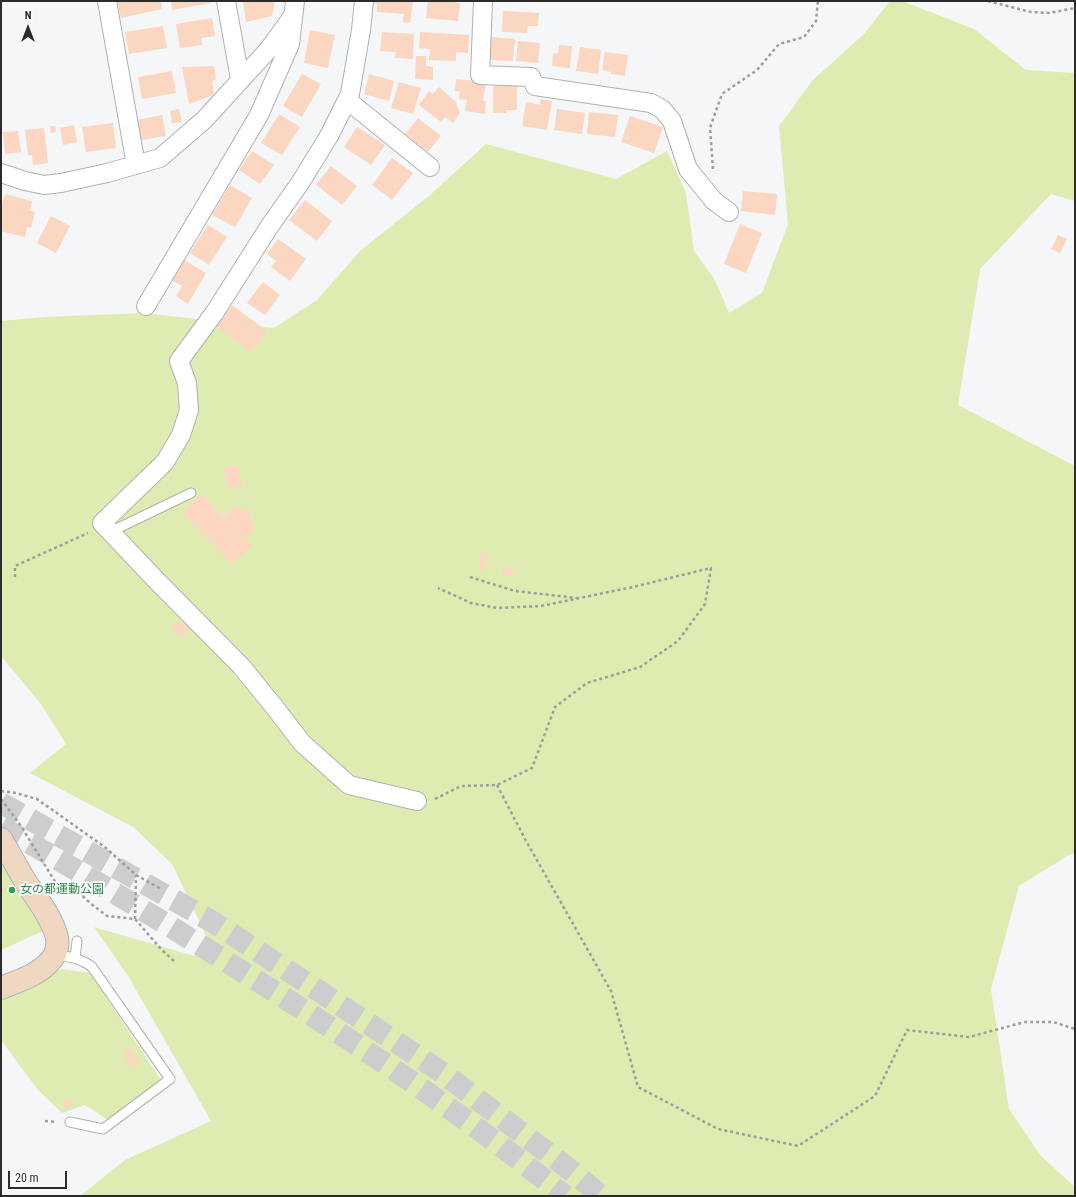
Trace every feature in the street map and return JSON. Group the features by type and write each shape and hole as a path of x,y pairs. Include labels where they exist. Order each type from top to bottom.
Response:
{"street":[{"path":"107,1 136,165"},
{"path":"226,1 240,79"},
{"path":"364,1 361,30 350,94 329,136 300,183 269,227 215,312 179,362 187,383 189,410 181,435 165,462 102,523 241,666 302,743 349,785 417,801"},
{"path":"483,1 480,75 531,77 535,86 651,103 662,109 672,121 688,169 714,201 729,212"},
{"path":"1,173 25,181 44,185 62,183 160,158 204,120 269,49 294,9"},
{"path":"146,306 259,115 290,44 294,9"},
{"path":"347,100 430,167"},
{"path":"1,839 47,913 56,935 57,947 53,959 44,968 1,988"}],"lane":[{"path":"107,529 191,493"},
{"path":"75,958 77,941"},
{"path":"54,954 75,958 92,967 170,1079 103,1129 70,1122"}],"path":[{"path":"714,201 710,128 722,94 757,70 779,44 804,37 816,21 818,1"},
{"path":"988,1 1031,12 1050,14 1075,8"},
{"path":"15,577 15,566 107,529"},
{"path":"417,801 437,799 461,786 497,785 532,768 556,706 587,683 640,667 678,641 705,604 711,568 541,606 498,608 471,603 438,588"},
{"path":"470,577 515,590 579,598"},
{"path":"497,785 525,839 611,991 638,1087 718,1129 798,1146 875,1096 907,1030 969,1037 1025,1022 1052,1022 1075,1029"},
{"path":"1,791 16,793 37,799 106,848 136,875 161,889"},
{"path":"1,799 21,826 57,885 63,898"},
{"path":"136,875 135,919 161,949 176,963"},
{"path":"57,885 73,887 107,916 135,919"}],"green space":[{"path":"890,1 902,1 974,29 1026,70 1075,73 1075,201 1051,194 980,269 958,405 1075,466 1075,853 1069,855 1019,886 991,989 1009,1109 1041,1156 1075,1187 1075,1196 80,1196 125,1160 211,1121 128,976 94,927 195,956 210,944 172,864 133,827 30,773 66,744 41,704 1,656 1,321 45,317 144,313 274,328 317,300 360,251 430,195 486,144 616,179 667,151 686,193 694,251 715,280 729,313 762,293 788,224 779,126 813,80 864,34"},
{"name":"女の都運動公園","path":"1,850 45,930 1,950"},
{"path":"62,969 90,973 161,1080 108,1120 85,1105 62,1113 38,1090 1,1040 1,1000"}],"building":[{"path":"117,1 161,1 162,9 121,18"},
{"path":"171,1 210,1 211,3 172,10"},
{"path":"243,1 275,1 272,16 246,22"},
{"path":"372,1 413,1 410,23 403,22 404,14 377,12 377,4 371,3"},
{"path":"428,1 457,1 457,3 460,3 458,21 426,18"},
{"path":"503,11 539,13 538,26 528,26 527,33 502,32"},
{"path":"212,18 215,36 201,38 202,45 180,48 176,24"},
{"path":"163,26 167,48 129,54 125,32"},
{"path":"310,30 335,35 328,68 304,63"},
{"path":"382,32 414,34 413,59 395,58 396,52 380,51"},
{"path":"420,32 469,35 468,53 456,52 456,61 429,60 430,49 419,48"},
{"path":"491,37 515,39 513,61 489,60"},
{"path":"518,41 540,43 538,63 516,61"},
{"path":"559,45 572,46 570,68 552,66 553,53 558,54"},
{"path":"580,47 601,50 598,74 576,71"},
{"path":"605,52 628,55 625,76 611,74 611,72 602,70"},
{"path":"416,56 426,56 426,66 433,67 433,80 415,79"},
{"path":"214,66 216,79 212,81 214,95 189,104 182,67"},
{"path":"172,71 176,93 142,99 138,77"},
{"path":"302,74 321,84 302,117 283,106"},
{"path":"369,74 394,81 389,101 364,94"},
{"path":"456,79 486,82 483,101 486,101 485,114 465,111 467,100 459,99 460,91 455,91"},
{"path":"399,82 421,88 413,114 391,108"},
{"path":"493,86 517,86 517,110 506,110 506,113 493,113"},
{"path":"439,87 456,102 460,113 453,123 445,117 441,122 419,105 429,91 433,94"},
{"path":"541,99 552,101 547,130 522,126 526,102 540,105"},
{"path":"179,109 182,122 172,123 170,111"},
{"path":"557,109 585,113 582,134 554,130"},
{"path":"589,112 618,115 615,137 587,134"},
{"path":"279,114 300,127 282,155 261,143"},
{"path":"162,115 166,136 141,140 137,120"},
{"path":"630,116 663,127 654,153 621,142"},
{"path":"418,118 441,136 428,152 405,134"},
{"path":"113,123 116,148 86,152 82,127"},
{"path":"74,125 77,142 63,145 60,128"},
{"path":"50,126 55,126 56,132 51,133"},
{"path":"357,127 385,145 371,165 344,147"},
{"path":"44,128 48,163 33,165 32,155 28,155 25,130"},
{"path":"18,131 21,152 5,154 3,132"},
{"path":"252,151 274,165 260,184 239,170"},
{"path":"392,158 413,173 392,200 372,185"},
{"path":"331,166 357,186 342,205 316,185"},
{"path":"230,185 252,198 235,227 212,215"},
{"path":"743,191 777,194 775,215 741,211"},
{"path":"5,194 32,201 30,211 35,212 31,228 27,227 25,237 1,231 1,208"},
{"path":"305,200 332,221 317,241 289,220"},
{"path":"51,216 70,226 56,253 37,243"},
{"path":"740,224 762,233 746,273 724,264"},
{"path":"208,225 227,237 209,265 190,253"},
{"path":"1058,235 1067,239 1060,253 1051,249"},
{"path":"278,239 306,259 290,281 271,267 276,261 267,254"},
{"path":"181,258 206,273 188,304 176,296 182,286 169,279"},
{"path":"263,282 280,295 265,315 247,303"},
{"path":"232,305 267,331 251,352 217,327"},
{"path":"238,465 242,486 228,489 224,468"},
{"path":"201,494 224,517 236,505 242,511 248,509 255,531 245,538 252,545 232,564 182,513"},
{"path":"481,552 488,553 485,571 479,570"},
{"path":"504,567 514,569 512,577 502,574"},
{"path":"178,620 189,631 182,638 170,627"},
{"path":"38,828 44,841 38,843 33,830"},
{"path":"130,1048 140,1063 132,1068 122,1053"},
{"path":"68,1097 73,1104 66,1109 61,1102"}],"tunnel":[{"path":"1,803 213,922 319,991 443,1073 569,1169 601,1196"},
{"path":"1,827 156,918 370,1053 489,1137 565,1196"}],"place":[{"name":"女の都運動公園","path":"12,890"}]}
